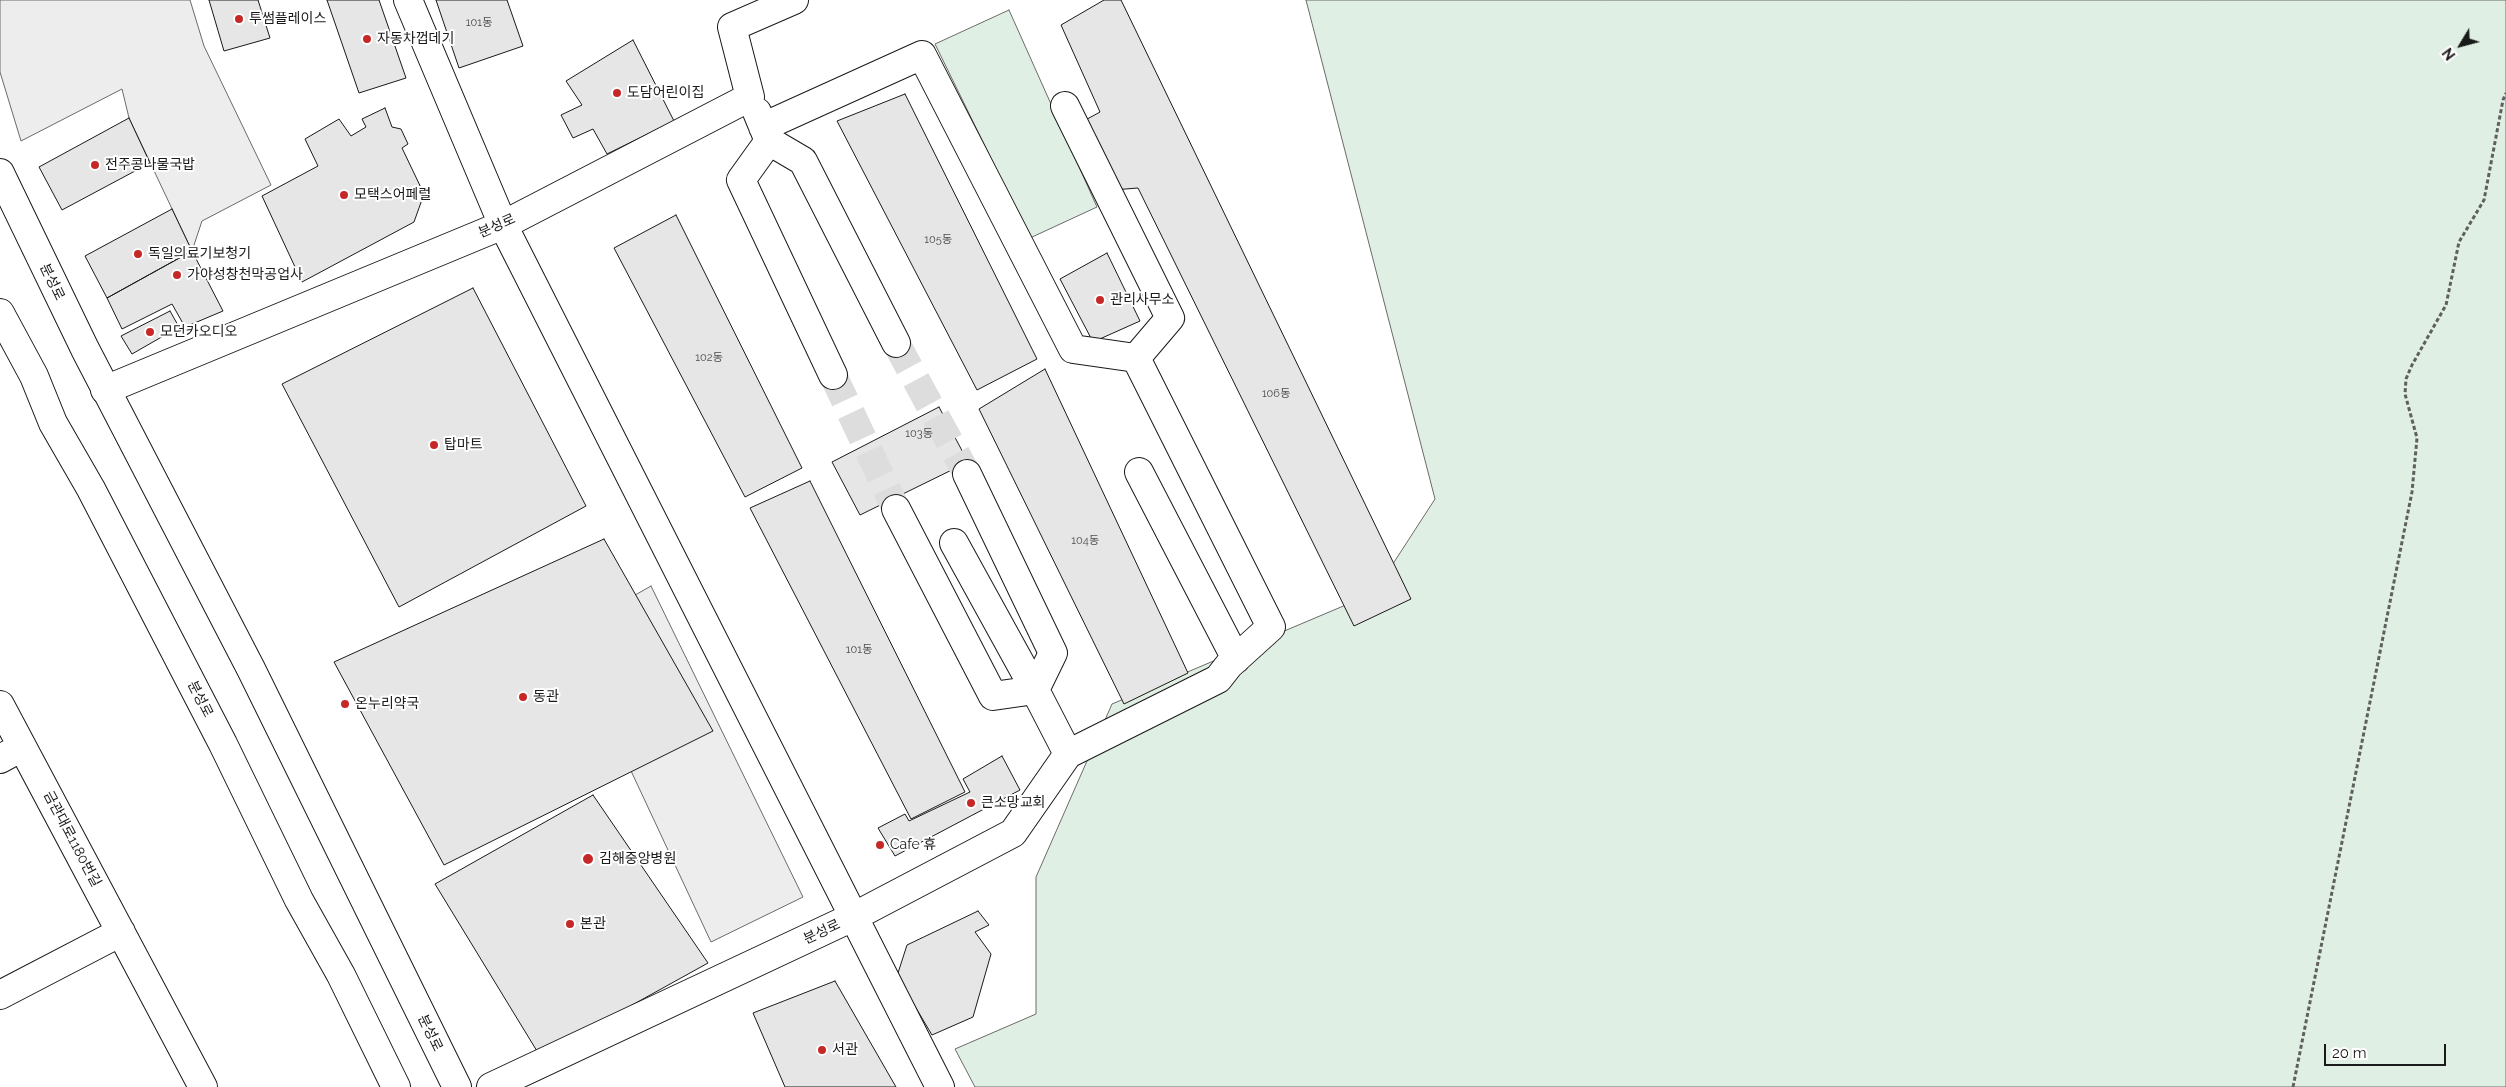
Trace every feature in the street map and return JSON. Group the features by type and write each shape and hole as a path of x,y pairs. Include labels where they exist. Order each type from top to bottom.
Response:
{"street":[{"path":"408,0 503,225 856,916 940,1087"},
{"path":"794,0 732,27 750,96 766,134 803,161 896,343"},
{"path":"833,375 742,180 766,134 922,55 1073,349 1136,358"},
{"name":"분성로","path":"105,390 503,225 750,96"},
{"path":"1065,106 1170,318 1136,358"},
{"name":"분성로","path":"0,173 105,390 250,668 457,1087"},
{"name":"분성로","path":"0,313 34,376 53,423 95,498 223,744 299,900 341,975 396,1087"},
{"path":"954,543 1068,754 1218,679 1236,659 1271,627 1136,358"},
{"path":"1139,472 1236,659"},
{"path":"967,474 1053,653 1035,690"},
{"path":"896,509 993,696 1035,690"},
{"name":"금관대로1180번길","path":"0,705 11,752 121,932 203,1087"},
{"name":"분성로","path":"491,1087 856,916 1014,834 1068,754"},
{"path":"0,995 121,932"}],"path":[{"path":"2293,1087 2412,492 2417,438 2405,394 2406,379 2446,305 2459,242 2484,200 2502,100 2506,93"}],"green space":[{"path":"1306,0 2506,0 2506,1087 975,1087 955,1049 1036,1014 1036,877 1112,704 1374,593 1435,499"},
{"path":"1009,10 1097,207 1030,238 935,44"}],"shaded area":[{"path":"0,0 190,0 204,46 271,185 202,221 192,251 129,118 122,89 21,141 0,72"},
{"path":"651,586 803,897 711,942 567,634"}],"building":[{"name":"투썸플레이스","path":"209,0 258,0 270,38 224,51"},
{"name":"자동차껍데기","path":"327,0 379,0 406,78 359,93"},
{"path":"436,0 507,0 523,46 459,68"},
{"path":"1104,0 1121,0 1411,599 1354,626 1138,188 1113,190 1080,123 1100,112 1061,25"},
{"name":"도담어린이집","path":"633,40 674,121 607,154 593,129 573,138 561,115 582,105 566,81"},
{"path":"905,94 1037,359 977,390 837,121"},
{"name":"모택스어페럴","path":"385,108 392,127 401,129 408,144 402,148 424,194 414,222 302,282 262,196 318,166 305,139 339,119 351,136 366,127 362,119"},
{"name":"전주콩나물국밥","path":"129,118 150,163 62,210 39,167"},
{"name":"독일의료기보청기","path":"172,209 192,251 107,298 85,256"},
{"path":"676,215 802,468 745,497 614,248"},
{"name":"가야성창천막공업사","path":"192,251 223,311 185,327 172,304 122,329 107,298"},
{"name":"관리사무소","path":"1107,253 1140,321 1093,342 1060,279"},
{"name":"탑마트","path":"473,288 586,506 399,607 282,384"},
{"name":"모던카오디오","path":"170,311 179,327 132,354 121,336"},
{"path":"1045,369 1188,673 1124,704 979,409"},
{"path":"939,407 968,462 860,515 832,462"},
{"path":"810,481 965,792 911,819 750,508"},
{"name":"동관","path":"604,539 713,731 444,865 334,662"},
{"name":"큰소망교회","path":"1002,756 1020,790 895,856 878,828 905,814 909,821 970,792 963,779"},
{"name":"본관","path":"593,795 708,963 540,1056 435,884"},
{"path":"978,911 989,925 975,932 991,954 973,1017 932,1035 897,976 907,945"},
{"name":"서관","path":"835,981 896,1087 785,1087 753,1013"}],"tunnel":[{"path":"896,343 967,474"},
{"path":"833,375 896,509"}],"place":[{"name":"투썸플레이스","path":"239,19"},
{"name":"자동차껍데기","path":"367,39"},
{"name":"도담어린이집","path":"617,93"},
{"name":"전주콩나물국밥","path":"95,165"},
{"name":"모택스어페럴","path":"344,195"},
{"name":"독일의료기보청기","path":"138,254"},
{"name":"가야성창천막공업사","path":"177,275"},
{"name":"관리사무소","path":"1100,300"},
{"name":"모던카오디오","path":"150,332"},
{"name":"탑마트","path":"434,445"},
{"name":"동관","path":"523,697"},
{"name":"온누리약국","path":"345,704"},
{"name":"큰소망교회","path":"971,803"},
{"name":"Cafe 휴","path":"880,845"},
{"name":"김해중앙병원","path":"588,859"},
{"name":"본관","path":"570,924"},
{"name":"서관","path":"822,1050"}]}
